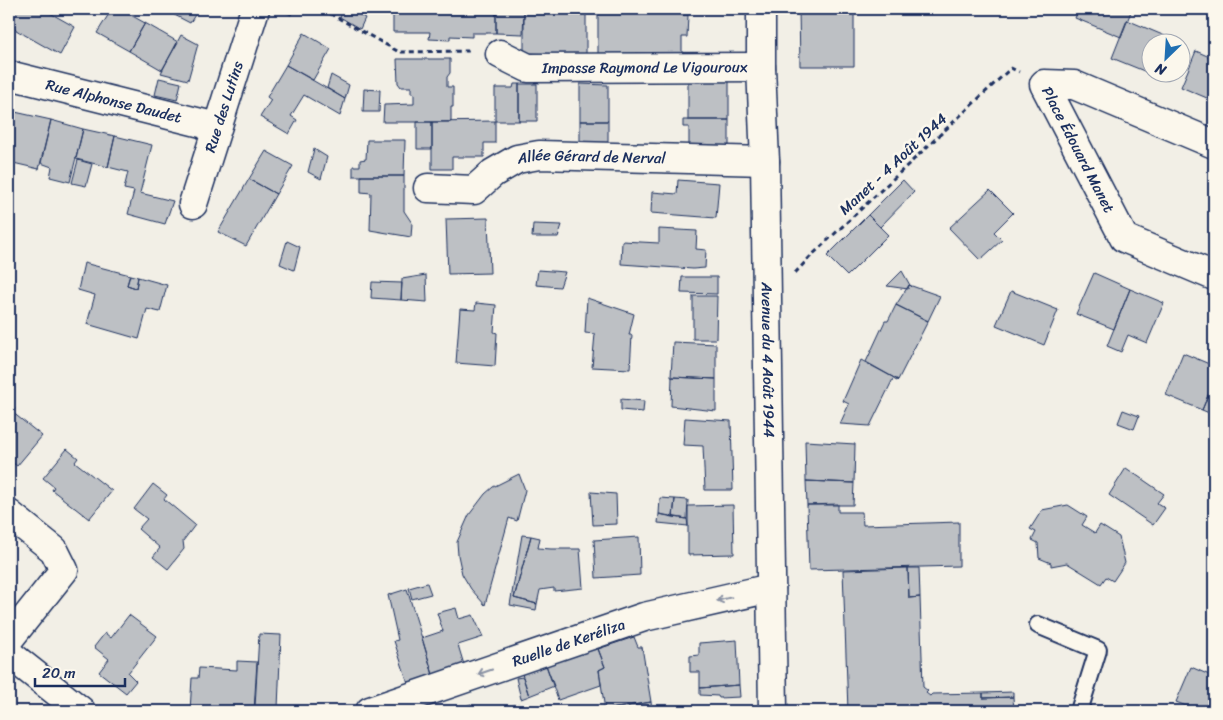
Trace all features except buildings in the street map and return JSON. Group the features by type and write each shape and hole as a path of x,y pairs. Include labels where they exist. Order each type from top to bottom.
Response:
{"street":[{"name":"Rue des Lutins","path":"192,204 255,9"},
{"name":"Avenue du 4 Août 1944","path":"761,9 773,711"},
{"name":"Impasse Raymond Le Vigouroux","path":"500,54 528,68 761,67"},
{"name":"Rue Alphonse Daudet","path":"9,75 217,127"},
{"name":"Place Édouard Manet","path":"1214,144 1074,85 1044,84 1124,238 1214,276"},
{"name":"Allée Gérard de Nerval","path":"428,188 474,190 493,173 518,159 539,155 765,161"},
{"path":"9,514 54,550 64,570 9,639"},
{"name":"Ruelle de Keréliza","path":"370,711 644,617 771,588"},
{"path":"9,654 81,711"}],"lane":[{"path":"1038,625 1098,650 1079,711"}],"path":[{"path":"322,9 400,52 484,51 500,54"},
{"name":"Manet - 4 Août 1944","path":"767,304 811,256 1011,68 1044,84"}]}
